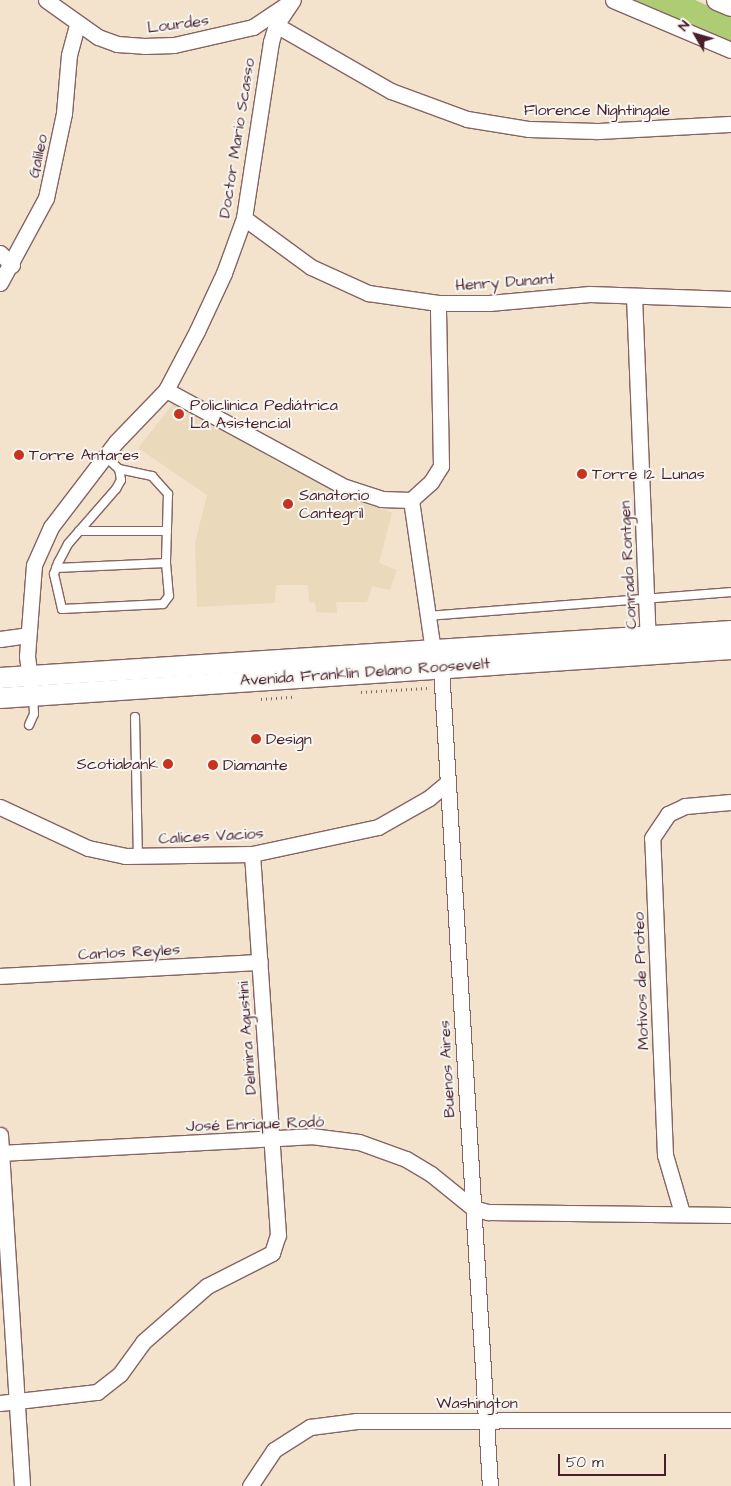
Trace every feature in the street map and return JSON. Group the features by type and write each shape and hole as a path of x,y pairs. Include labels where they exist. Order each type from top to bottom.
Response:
{"main road":[{"path":"718,0 731,6"},
{"name":"Avenida Franklin Delano Roosevelt","path":"0,678 437,659 730,640"},
{"name":"Avenida Franklin Delano Roosevelt","path":"0,698 437,659"}],"street":[{"name":"Lourdes","path":"46,0 77,25 117,44 174,46 253,27 291,1"},
{"path":"613,0 731,50"},
{"name":"Doctor Mario Scasso","path":"33,696 29,676 28,635 34,565 51,528 106,456 166,390 220,281 244,218 271,42 276,25 291,1"},
{"name":"Galileo","path":"0,283 12,265 46,198 64,113 69,55 77,25"},
{"name":"Florence Nightingale","path":"276,25 391,90 467,119 529,130 597,131 731,124"},
{"name":"Henry Dunant","path":"244,218 311,267 338,282 368,293 438,303 489,304 590,294 731,300"},
{"path":"0,253 12,265"},
{"name":"Conrado Rontgen","path":"634,296 648,645"},
{"path":"166,390 345,487 381,499 412,500 431,482 441,466 438,303"},
{"name":"Buenos Aires","path":"412,500 428,616 437,659 447,783 490,1486"},
{"path":"0,639 28,635"},
{"name":"Calices Vacios","path":"0,806 88,848 138,856 252,854 378,827 429,798 447,783"},
{"name":"Motivos de Proteo","path":"682,1213 665,1155 652,838 668,814 685,806 731,802"},
{"name":"Delmira Agustini","path":"0,1403 97,1392 120,1374 143,1342 207,1286 272,1253 278,1235 252,854"},
{"name":"Carlos Reyles","path":"0,976 260,962"},
{"path":"0,1135 22,1486"},
{"name":"José Enrique Rodó","path":"1,1153 311,1136 369,1146 406,1159 431,1174 473,1208 488,1212 731,1215"},
{"name":"Washington","path":"250,1486 274,1450 310,1428 357,1421 731,1420"}],"lane":[{"path":"106,456 119,469 152,476 168,494 166,563 169,596 163,604 119,604 67,610 60,606 54,574 56,568 68,544 116,489 121,480 119,469"},
{"path":"79,531 167,531"},
{"path":"56,568 166,563"},
{"path":"428,616 731,592"},
{"path":"29,725 34,714 33,696"},
{"path":"135,717 138,856"}],"shaded area":[{"name":"Sanatorio Cantegril","path":"177,399 277,462 392,513 379,563 397,570 390,590 372,586 367,602 336,602 337,613 316,612 315,603 309,602 308,585 276,585 275,603 197,607 195,543 207,495 138,448"}],"green space":[{"path":"630,0 695,0 731,16 731,45"}],"place":[{"name":"Policlinica Pediátrica La Asistencial","path":"179,414"},
{"name":"Torre Antares","path":"19,455"},
{"name":"Torre 12 Lunas","path":"582,474"},
{"name":"Sanatorio Cantegril","path":"288,504"},
{"name":"Design","path":"256,739"},
{"name":"Scotiabank","path":"168,764"},
{"name":"Diamante","path":"213,765"}]}
